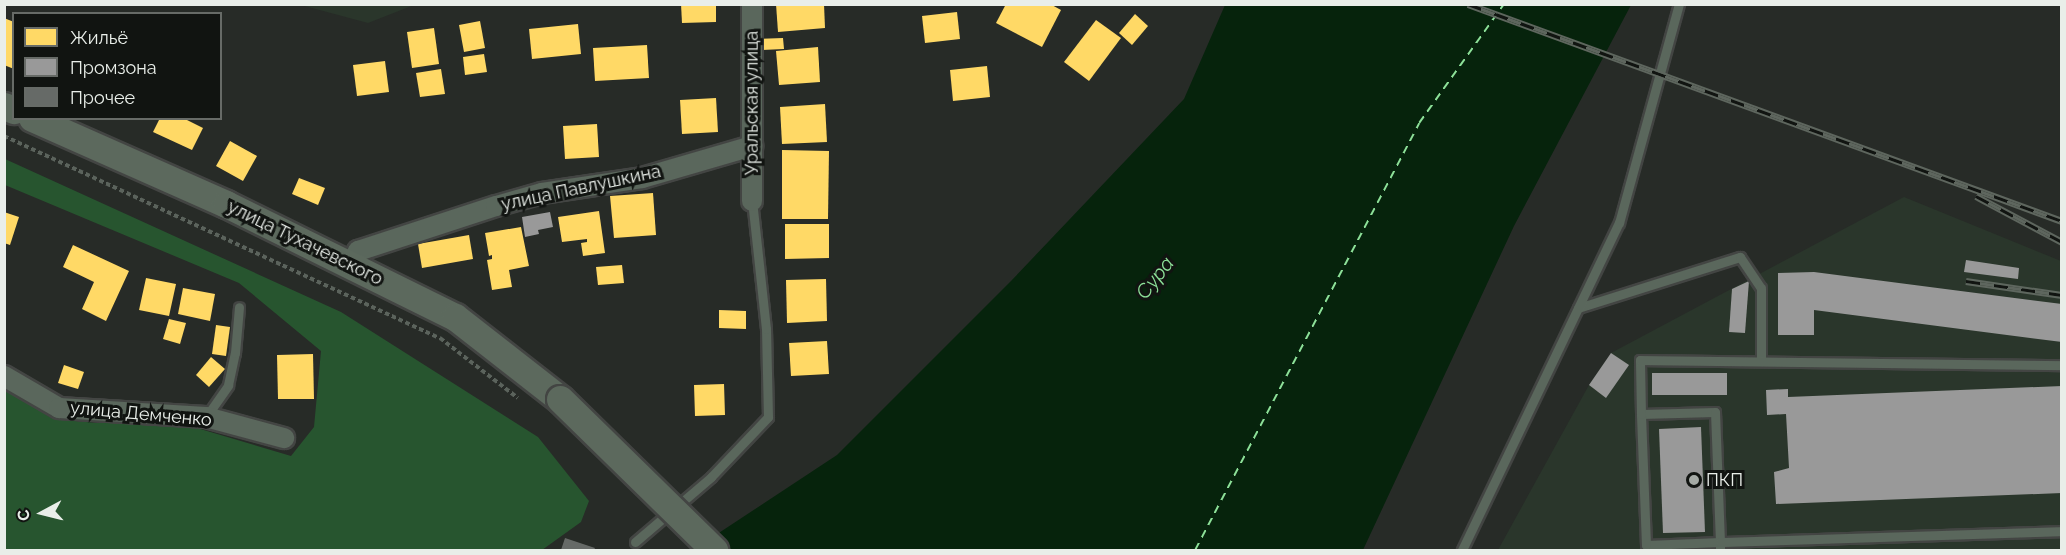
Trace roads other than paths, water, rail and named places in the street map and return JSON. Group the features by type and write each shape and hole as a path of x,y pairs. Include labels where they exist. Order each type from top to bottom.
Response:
{"main road":[{"name":"улица Тухачевского","path":"37,120 226,204 455,316 560,399 714,550"}],"street":[{"name":"Уральская улица","path":"752,4 752,201"},
{"name":"улица Павлушкина","path":"351,265 358,251 496,206 542,193 642,178 752,146"},
{"name":"улица Демченко","path":"4,376 59,408 206,417 284,438"}],"lane":[{"path":"1462,550 1619,223 1679,4"},
{"path":"635,542 711,477 768,417 766,329 752,201"},
{"path":"1578,308 1740,257 1761,288 1761,361"},
{"path":"206,417 228,385 235,353 239,307"},
{"path":"2061,364 1640,360 1646,545 1720,546 2061,531"},
{"path":"1641,414 1715,412 1720,546"}],"water":[{"name":"Сура","path":"1225,5 1631,5 1514,226 1363,550 693,550 837,455 1011,281 1184,99"}],"railway":[{"path":"1468,4 2062,221"},
{"path":"1976,196 2062,242"},
{"path":"1966,281 2062,295"}],"place":[{"name":"ПКП","path":"1694,480"}]}
